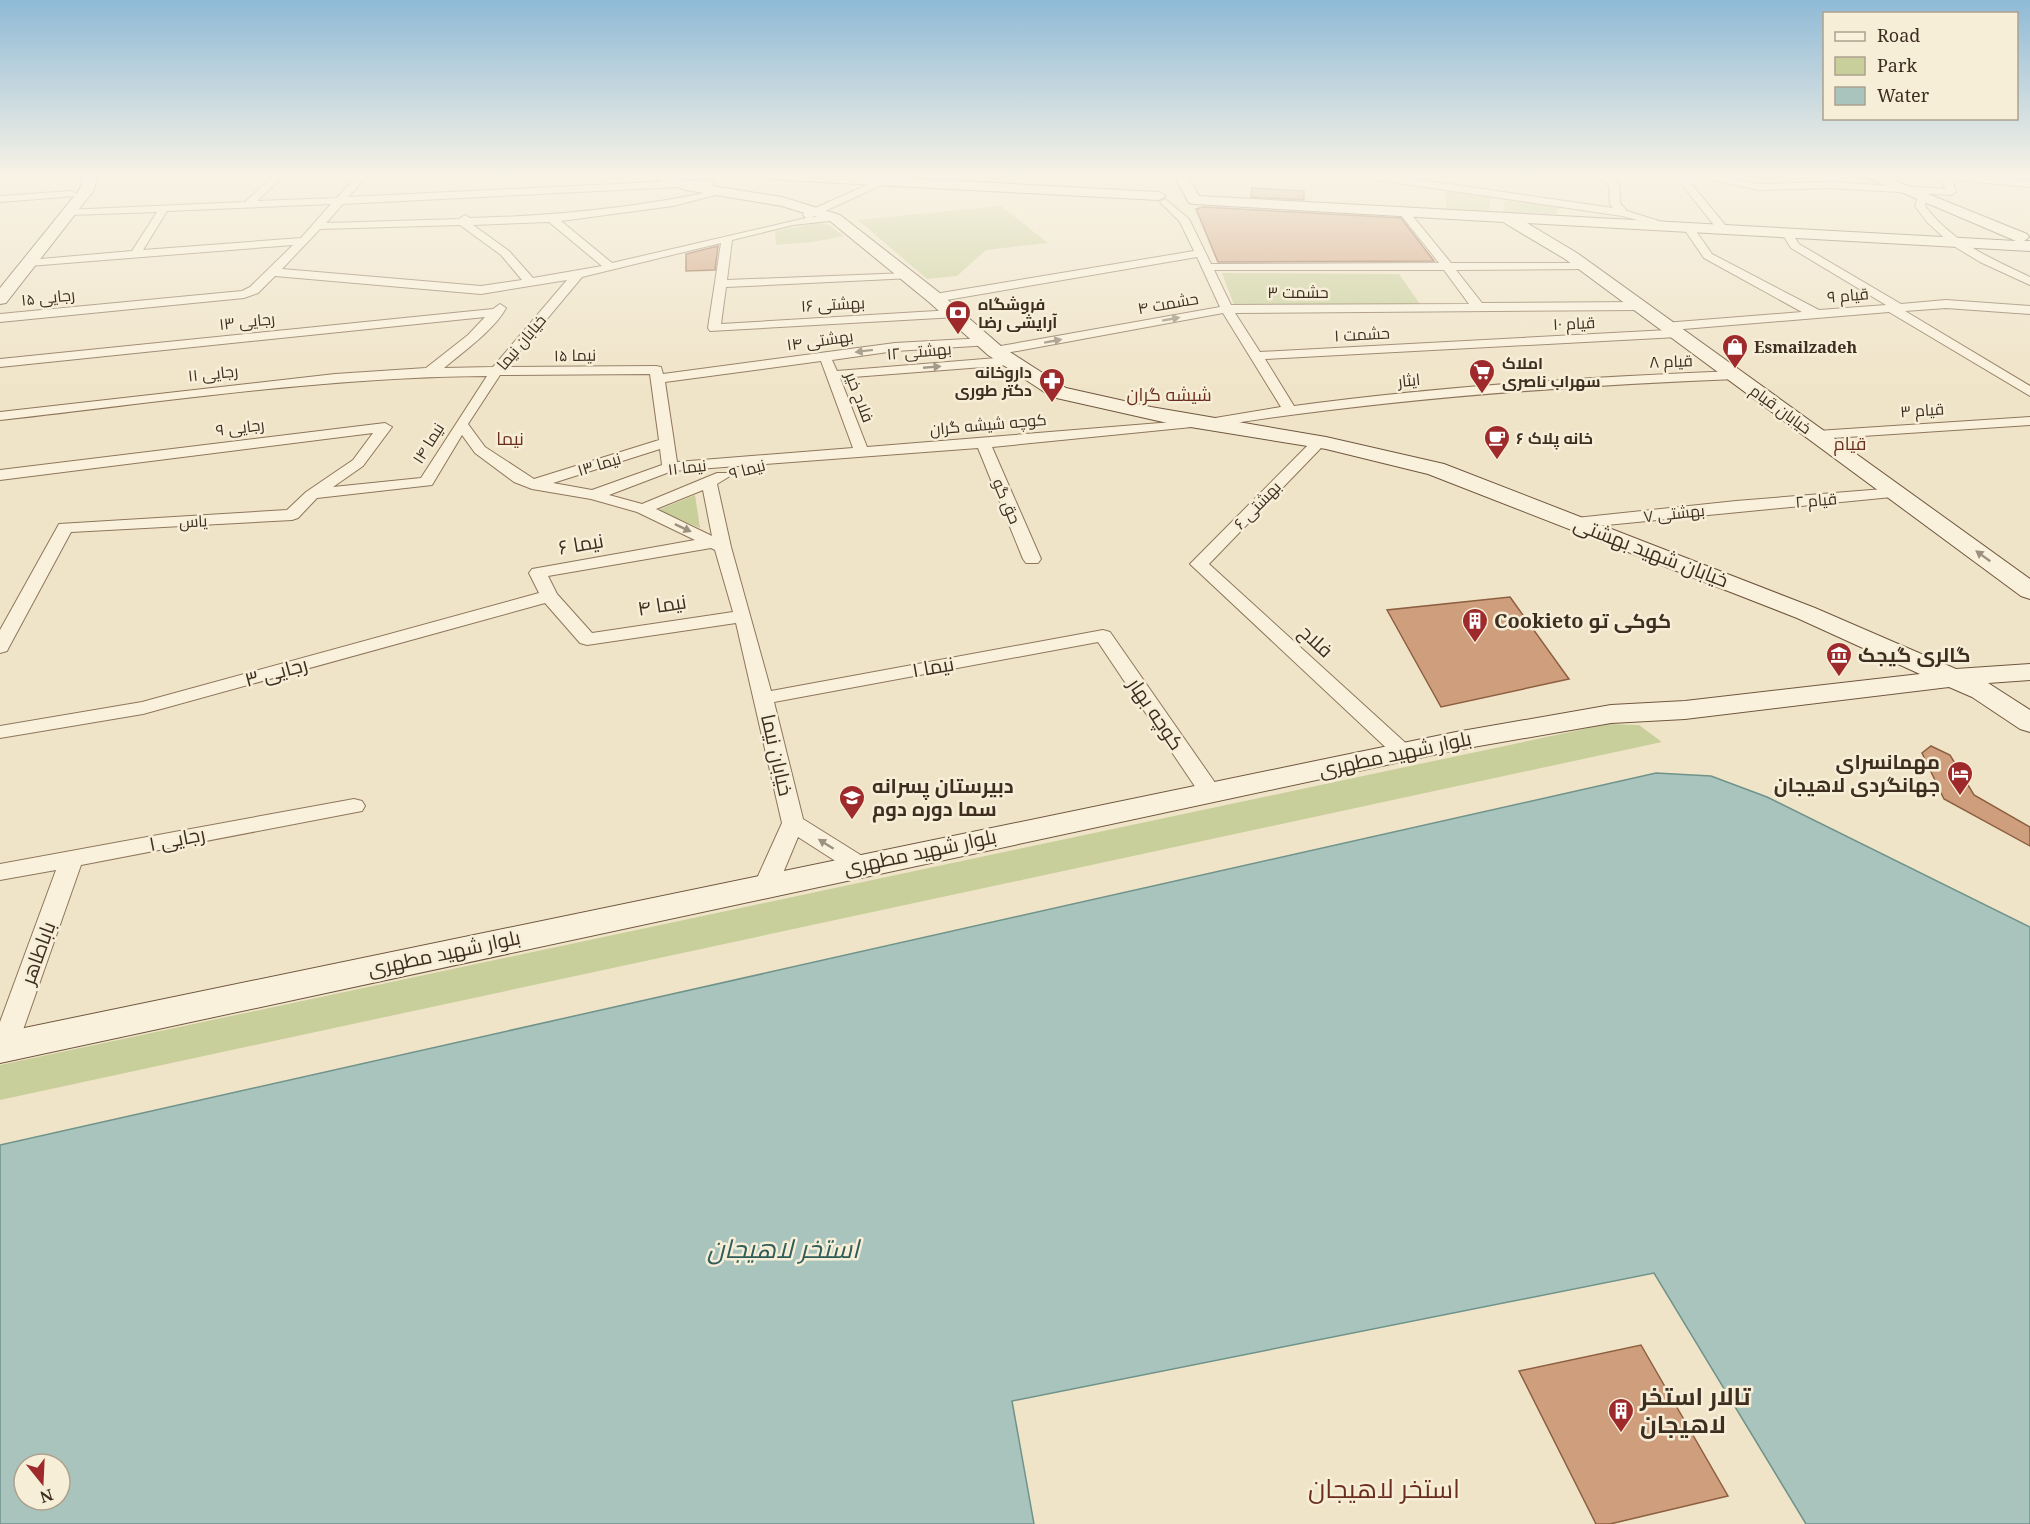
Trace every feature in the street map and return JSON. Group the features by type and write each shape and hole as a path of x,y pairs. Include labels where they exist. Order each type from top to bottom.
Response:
{"main road":[{"path":"0,282 29,246"},
{"path":"0,299 42,246"},
{"name":"خیابان شهید بهشتی","path":"870,246 996,351 1059,393 1192,423 1315,446 1343,448"},
{"name":"خیابان قیام","path":"1561,246 2030,591"},
{"name":"خیابان شهید بهشتی","path":"1152,413 1214,422 1400,459 1436,470 1806,613 1982,691 2030,723"},
{"name":"بلوار شهید مطهری","path":"2,1048 859,865 1403,752 1611,714 1685,710 1952,678 2030,672"},
{"path":"1952,678 1967,696 2030,738"}],"street":[{"path":"135,255 140,246"},
{"path":"29,262 242,246"},
{"name":"رجایی ۱۵","path":"0,318 244,294 254,290 299,246"},
{"path":"500,246 531,283"},
{"path":"585,246 609,266"},
{"path":"271,272 481,290 578,275 693,246"},
{"path":"727,246 722,284 908,276"},
{"path":"1197,246 1227,309 1289,409"},
{"path":"1431,246 1478,307"},
{"path":"1701,246 1708,256 1816,314"},
{"path":"1795,246 2030,392"},
{"path":"1959,246 1978,258 2030,281"},
{"path":"935,298 1200,253"},
{"path":"1207,267 1586,266"},
{"name":"خیابان نیما","path":"461,424 495,373 578,275"},
{"name":"بهشتی ۱۶","path":"722,284 714,328 953,314"},
{"path":"430,372 473,338 498,312 513,286"},
{"name":"قیام ۹","path":"1673,330 1816,314 1946,304 2030,310"},
{"name":"حشمت ۳","path":"1227,309 1641,306"},
{"name":"حشمت ۴","path":"996,351 1227,309"},
{"name":"رجایی ۱۳","path":"0,363 498,312"},
{"name":"قیام ۱۰","path":"1471,345 1673,330"},
{"name":"حشمت ۱","path":"1255,356 1471,345"},
{"name":"بهشتی ۱۴","path":"658,375 895,347 996,351"},
{"name":"بهشتی ۱۲","path":"832,375 996,351"},
{"name":"فلاح خیر","path":"825,356 861,451"},
{"name":"رجایی ۱۱","path":"0,416 335,378 430,372 495,373"},
{"name":"نیما ۱۵","path":"495,373 658,375"},
{"path":"658,375 665,443 670,466"},
{"name":"قیام ۸","path":"1608,380 1736,375"},
{"name":"ایثار","path":"1214,422 1289,409 1608,380"},
{"name":"قیام ۳","path":"1817,435 2030,422"},
{"name":"کوچه شیشه گران","path":"786,459 1192,423"},
{"path":"461,424 480,450 512,474 532,484 592,495 643,509 718,545"},
{"name":"نیما ۱۴","path":"312,495 426,482 461,424"},
{"name":"رجایی ۹","path":"0,475 385,427 358,463 312,495"},
{"name":"نیما ۱۳","path":"532,484 665,443"},
{"name":"حق گو","path":"983,443 1032,559"},
{"name":"بهشتی ۶","path":"1199,564 1315,446"},
{"name":"نیما ۱۱","path":"592,495 670,466 786,459"},
{"name":"نیما ۹","path":"643,509 734,471 786,459"},
{"name":"خیابان نیما","path":"709,481 718,545 743,616 793,823 766,885"},
{"name":"قیام ۲","path":"1736,506 1896,493"},
{"name":"یاس","path":"0,647 65,527 292,515 312,495"},
{"name":"بهشتی ۷","path":"1576,523 1736,506"},
{"name":"نیما ۶","path":"587,639 549,596 538,573 718,545"},
{"name":"فلاح","path":"1199,564 1403,752"},
{"name":"رجایی ۳","path":"0,732 143,708 549,596"},
{"name":"نیما ۴","path":"587,639 743,616"},
{"name":"نیما ۱","path":"763,698 1104,636"},
{"name":"کوچه بهار","path":"1104,636 1209,792"},
{"name":"رجایی ۱","path":"0,872 354,806"},
{"name":"خیابان نیما","path":"793,823 859,865"},
{"name":"باباطاهر","path":"2,1048 72,858"}],"green space":[{"path":"889,246 1020,246 986,250 957,276 927,279"},
{"path":"1222,273 1399,274 1420,304 1234,305"},
{"path":"695,495 700,528 658,510"},
{"path":"1608,724 1639,725 1662,742 0,1100 0,1065"}],"water":[{"name":"استخر لاهیجان","path":"1656,773 1711,776 1767,797 2030,927 2030,1524 1806,1524 1654,1273 1012,1401 1034,1524 0,1524 0,1145"}],"building":[{"path":"718,246 715,270 686,271 686,254"},
{"path":"1211,246 1423,246 1434,261 1218,262"},
{"name":"Cookieto کوکی تو","path":"1510,597 1569,679 1441,707 1387,610"},
{"name":"مهمانسرای جهانگردی لاهیجان","path":"1931,746 1950,755 1974,795 2030,827 2030,846 1944,799 1922,753"},
{"name":"تالار استخر لاهیجان","path":"1641,1345 1728,1496 1610,1524 1596,1524 1519,1371"}],"place":[{"name":"فروشگاه آرایشی رضا","path":"958,336"},
{"name":"Esmailzadeh","path":"1735,370"},
{"name":"املاک سهراب ناصری","path":"1482,395"},
{"name":"داروخانه دکتر طوری","path":"1052,404"},
{"name":"خانه پلاک ۶","path":"1497,461"},
{"name":"Cookieto کوکی تو","path":"1475,644"},
{"name":"گالری گیجک","path":"1839,678"},
{"name":"مهمانسرای جهانگردی لاهیجان","path":"1960,797"},
{"name":"دبیرستان پسرانه سما دوره دوم","path":"852,821"},
{"name":"تالار استخر لاهیجان","path":"1621,1434"}],"district":[{"name":"شیشه گران","path":"1169,395"},
{"name":"نیما","path":"510,439"},
{"name":"قیام","path":"1850,444"},
{"name":"استخر لاهیجان","path":"1384,1489"}]}
